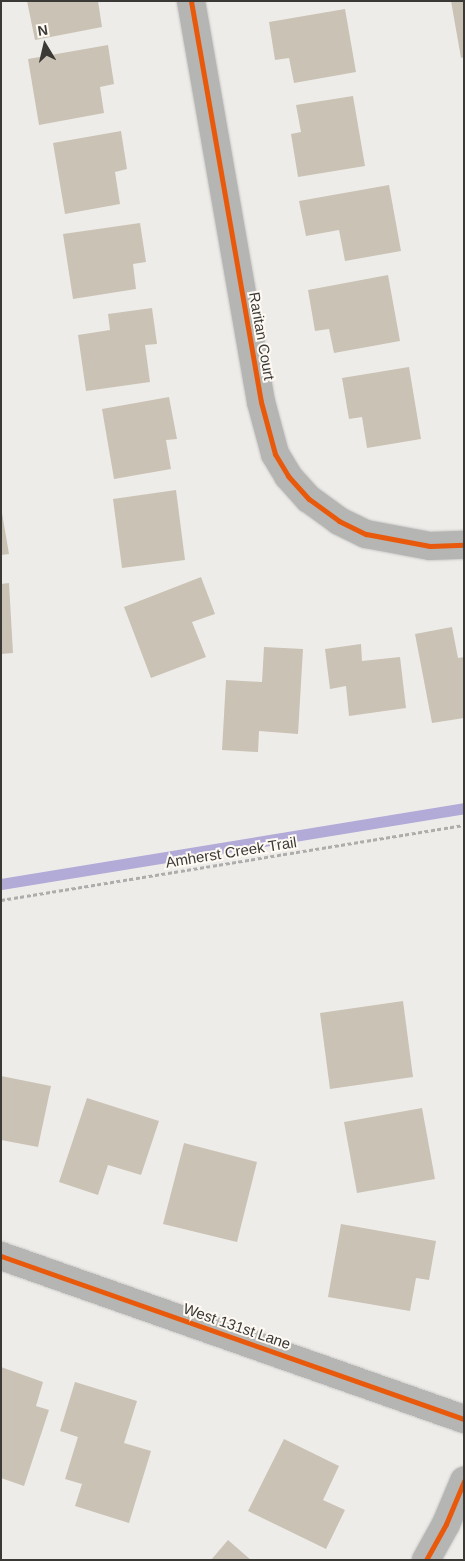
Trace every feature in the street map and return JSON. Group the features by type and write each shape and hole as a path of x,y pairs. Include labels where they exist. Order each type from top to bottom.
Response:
{"street":[{"name":"Raritan Court","path":"191,1 260,402 275,454 288,476 309,499 359,530 400,543 430,546 464,545"},
{"name":"West 131st Lane","path":"1,1256 464,1419"},
{"path":"426,1560 446,1524 464,1481"}],"building":[{"path":"27,1 98,1 102,27 35,40"},
{"path":"451,1 464,1 464,57 461,58"},
{"path":"345,9 356,72 294,83 289,58 275,60 269,22"},
{"path":"108,45 114,84 100,87 104,113 39,125 28,59"},
{"path":"353,96 365,166 298,177 291,134 301,132 296,105"},
{"path":"121,131 127,169 115,172 120,204 65,214 53,143"},
{"path":"389,185 401,251 345,261 339,230 306,236 299,201"},
{"path":"140,223 146,262 133,264 136,289 73,299 63,234"},
{"path":"388,275 400,341 334,353 329,329 315,331 308,290"},
{"path":"152,308 157,344 145,345 150,382 86,391 78,335 110,330 108,314"},
{"path":"409,367 421,439 367,448 362,417 349,419 342,378"},
{"path":"169,397 177,439 166,440 171,469 114,479 102,409"},
{"path":"176,490 185,560 122,568 113,499"},
{"path":"1,507 9,554 1,555"},
{"path":"201,577 215,614 192,622 206,657 151,678 124,607"},
{"path":"9,583 13,653 1,654 1,584"},
{"path":"452,627 458,658 464,657 464,718 432,723 415,634"},
{"path":"361,644 362,661 400,657 406,708 349,716 346,686 330,689 325,649"},
{"path":"264,647 303,649 298,734 259,731 258,752 222,750 226,680 262,682"},
{"path":"403,1001 413,1077 330,1089 320,1013"},
{"path":"1,1076 51,1086 38,1147 1,1140"},
{"path":"87,1098 159,1121 141,1175 108,1165 98,1195 59,1182"},
{"path":"422,1108 435,1179 357,1193 344,1122"},
{"path":"184,1143 257,1162 237,1242 163,1224"},
{"path":"341,1224 436,1241 429,1280 416,1278 410,1311 328,1297"},
{"path":"1,1367 43,1382 36,1406 49,1410 24,1486 1,1478"},
{"path":"75,1382 137,1401 124,1443 151,1451 129,1523 75,1506 82,1484 65,1479 78,1437 60,1431"},
{"path":"284,1439 339,1466 323,1500 345,1510 326,1549 248,1511"},
{"path":"228,1540 251,1560 211,1560"}],"waterway":[{"path":"1,884 464,808"}],"cycle path":[{"path":"191,1 261,402 275,454 288,476 309,499 339,521 366,534 430,546 464,545"},
{"path":"1,1256 464,1419"},
{"path":"426,1560 446,1524 464,1481"}]}
